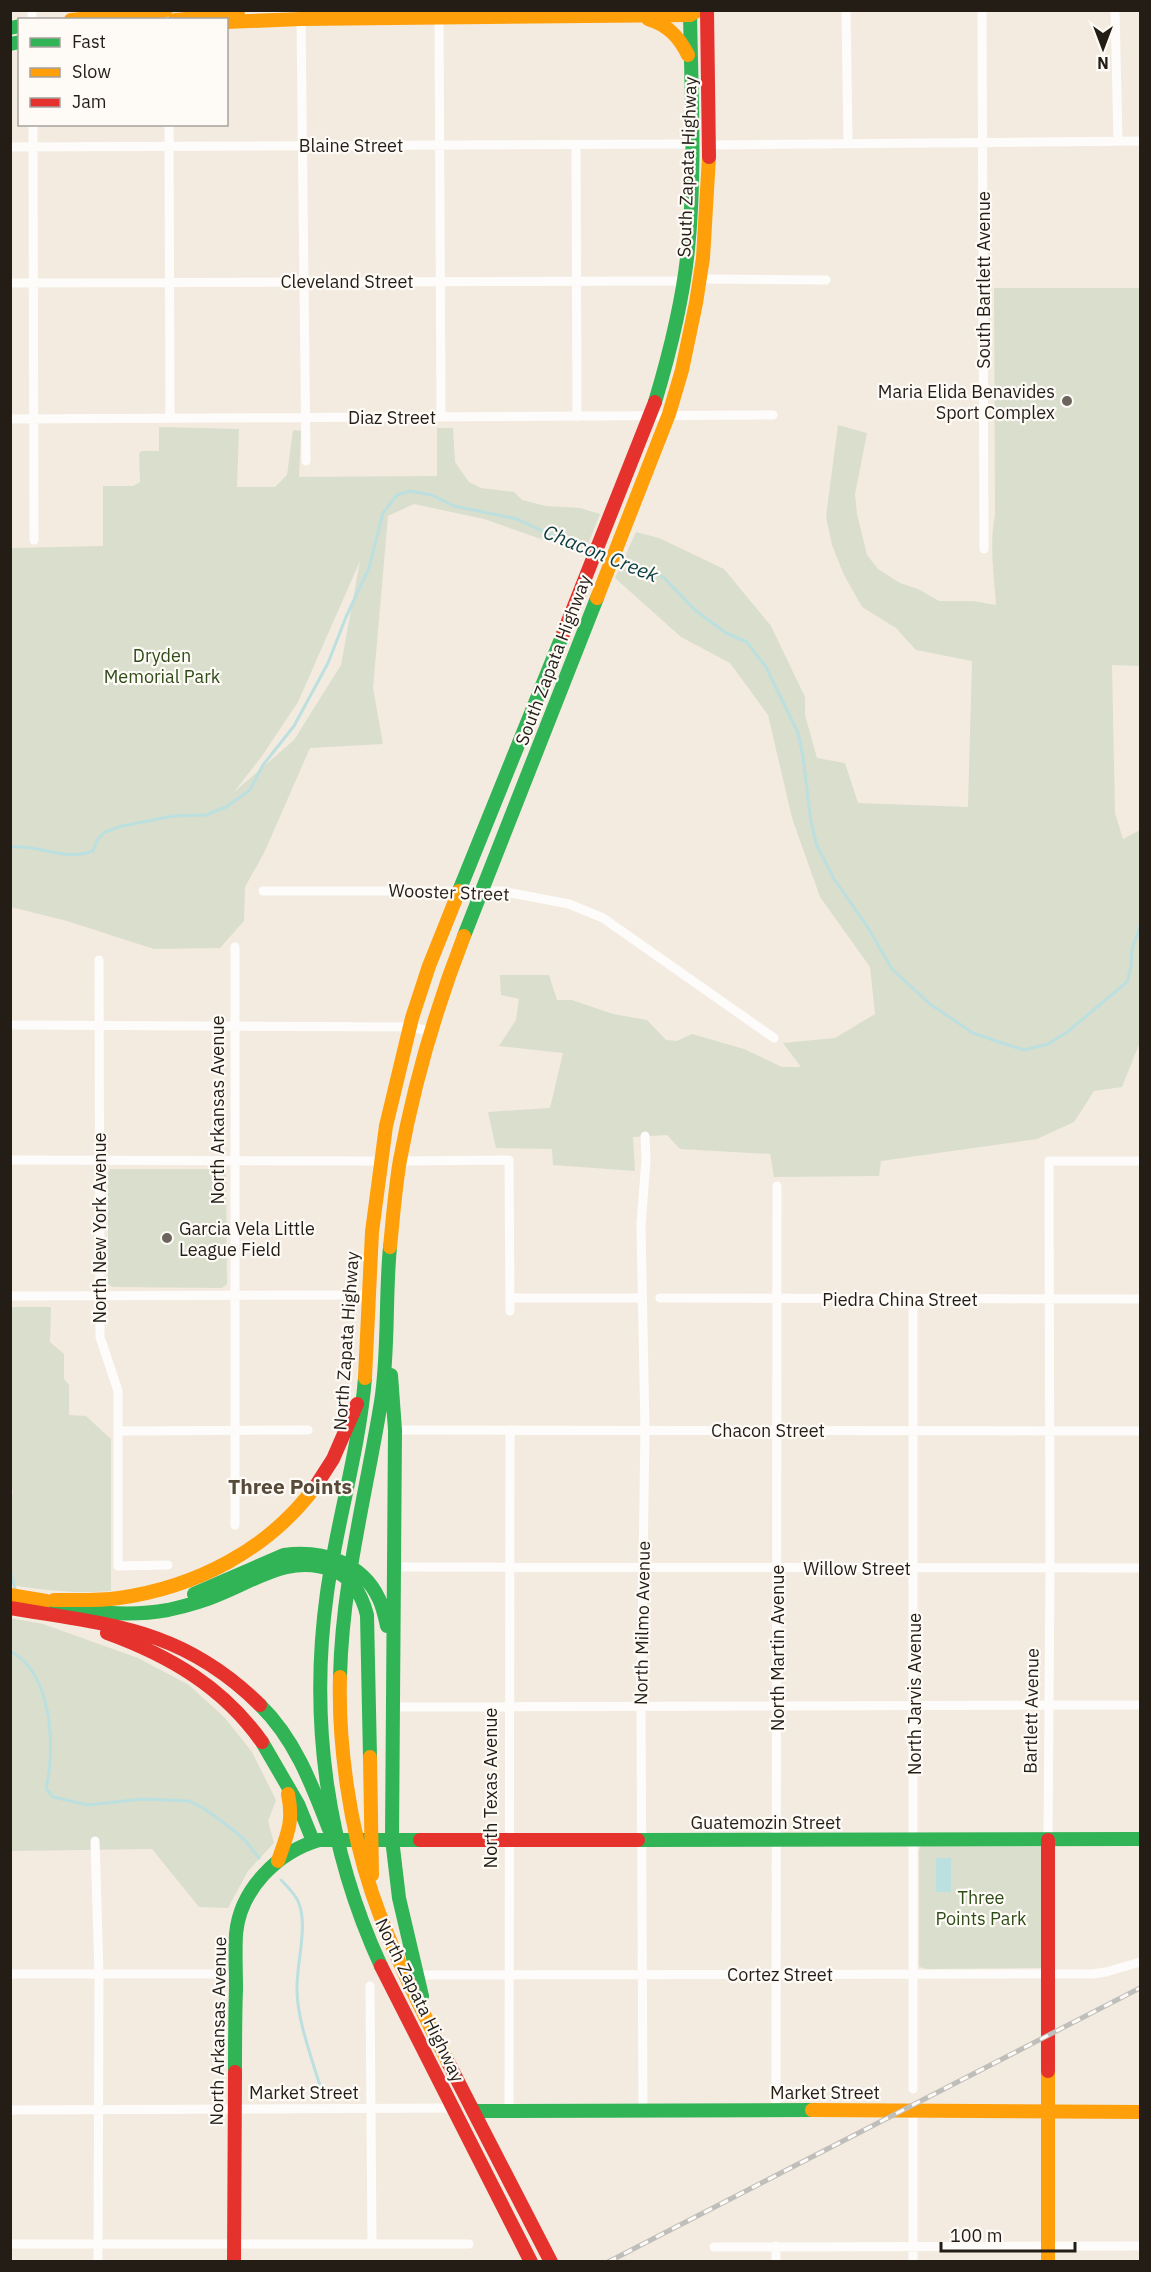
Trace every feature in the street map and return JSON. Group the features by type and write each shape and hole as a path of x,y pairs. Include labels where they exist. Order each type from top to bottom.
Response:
{"main road":[{"path":"90,18 166,10"},
{"path":"197,18 285,10"},
{"path":"301,19 307,12 316,10"},
{"name":"South Zapata Highway","path":"430,1031 447,981 669,414 688,345 700,279 708,202 707,10"},
{"path":"228,22 693,12"},
{"name":"South Zapata Highway","path":"410,1027 429,966 651,416 671,343 683,281 690,225 690,60 693,12"},
{"path":"628,14 654,20 671,29 682,43 690,60"},
{"name":"North Zapata Highway","path":"410,1027 395,1083 380,1161 368,1295 364,1390 327,1595 320,1675 325,1767 341,1857 377,1961 531,2262"},
{"name":"North Zapata Highway","path":"430,1031 414,1092 400,1161 390,1250 381,1400 345,1598 339,1672 339,1706 346,1776 361,1854 372,1893 393,1948 425,2017 551,2262"},
{"path":"386,1319 395,1430 392,1769 385,1839 418,1975 425,2017"},
{"path":"10,1608 151,1593 200,1576 231,1561 286,1520 321,1480 336,1455 351,1414 364,1390"},
{"path":"36,1606 88,1612 136,1614 160,1611 186,1606 219,1595 290,1564 320,1559 342,1562 372,1586 382,1605 393,1650"},
{"path":"320,1559 359,1591 367,1612 372,1893"},
{"path":"10,1595 143,1645 189,1669 232,1705 264,1743 300,1807 316,1841"},
{"path":"36,1606 150,1635 190,1651 239,1685 261,1706 296,1752 311,1781 341,1857"},
{"path":"286,1782 309,1812 330,1820 345,1820 364,1817 378,1808 385,1794 392,1769"},
{"path":"278,1861 291,1822 292,1812 286,1782"},
{"name":"Guatemozin Street","path":"385,1839 1140,1839"},
{"name":"North Arkansas Avenue","path":"234,2262 234,1974 236,1933 244,1905 261,1878 278,1861 297,1848 316,1841 385,1839"},
{"name":"Bartlett Avenue","path":"1048,1840 1048,2262"},
{"path":"474,2110 509,2110"},
{"name":"Market Street","path":"509,2110 1140,2112"}],"street":[{"path":"846,10 848,143"},
{"name":"South Bartlett Avenue","path":"982,10 984,549"},
{"path":"1115,10 1118,141"},
{"path":"439,18 441,417"},
{"path":"301,19 306,462"},
{"path":"33,126 34,540"},
{"path":"169,126 170,418"},
{"path":"708,145 1140,141"},
{"name":"Blaine Street","path":"10,147 691,144"},
{"path":"576,145 577,417"},
{"path":"700,279 826,280"},
{"name":"Cleveland Street","path":"10,283 683,281"},
{"name":"Diaz Street","path":"10,419 773,415"},
{"name":"Wooster Street","path":"262,891 501,891 569,904 586,909 619,928 774,1038"},
{"name":"North Arkansas Avenue","path":"235,947 235,1526"},
{"name":"North New York Avenue","path":"99,960 100,1337 118,1391 118,1566 168,1565"},
{"path":"10,1025 410,1027 430,1031"},
{"name":"North Milmo Avenue","path":"643,2110 641,1706 645,1430 641,1225 646,1160 645,1136"},
{"path":"10,1160 380,1161"},
{"path":"400,1161 509,1160 510,1311"},
{"name":"Bartlett Avenue","path":"1048,1840 1050,1568 1048,1161 1140,1161"},
{"name":"North Martin Avenue","path":"776,2110 777,1186"},
{"path":"10,1296 368,1295"},
{"path":"510,1298 641,1298"},
{"name":"Piedra China Street","path":"660,1298 1140,1299"},
{"name":"North Jarvis Avenue","path":"913,1299 915,1568 913,2089"},
{"path":"119,1431 308,1430"},
{"name":"Chacon Street","path":"395,1430 1140,1431"},
{"name":"North Texas Avenue","path":"509,2110 510,1430"},
{"name":"Willow Street","path":"393,1567 1140,1568"},
{"path":"393,1707 1140,1705"},
{"path":"95,1841 99,1974 98,2262"},
{"name":"Cortez Street","path":"418,1975 1048,1974 1106,1972 1140,1962"},
{"path":"10,1974 234,1974"},
{"path":"370,1986 372,2244"},
{"name":"Market Street","path":"10,2110 453,2108"},
{"path":"913,2110 913,2262"},
{"path":"10,2244 469,2244"},
{"path":"776,2246 776,2262"},
{"path":"714,2247 1140,2246"}],"green space":[{"path":"994,288 1140,288 1140,666 1112,665 1115,813 1123,839 1140,830 1140,1042 1122,1087 1094,1091 1074,1122 1037,1139 881,1161 879,1176 774,1177 770,1154 680,1149 667,1135 633,1137 635,1171 553,1165 552,1149 496,1148 488,1112 550,1108 563,1053 499,1046 516,1020 519,999 501,995 500,975 549,975 557,1000 572,1000 613,1014 647,1020 666,1040 677,1041 692,1034 744,1049 782,1067 801,1067 783,1043 835,1038 875,1014 870,967 820,897 792,818 768,715 730,663 681,637 615,578 636,532 659,538 724,569 771,626 805,697 805,715 817,758 845,763 858,803 968,807 972,661 916,650 896,628 862,607 843,573 832,545 826,517 838,425 867,433 855,494 857,514 867,555 878,569 900,583 918,589 939,601 973,601 996,605 992,549 995,515"},
{"name":"Dryden Memorial Park","path":"159,427 239,429 237,487 275,487 287,475 293,430 301,431 299,477 437,476 437,428 453,428 455,462 469,482 481,488 514,492 522,500 546,506 580,508 600,514 584,554 484,519 414,504 388,516 373,688 383,744 310,748 264,853 245,887 244,921 220,948 154,949 67,921 11,907 11,548 103,546 103,486 133,486 140,482 139,454 141,451 159,451","holes":["360,561 341,665 294,740 234,792 262,756 298,702"]},
{"path":"110,1169 223,1169 226,1172 227,1284 222,1288 112,1287 108,1284 108,1174"},
{"path":"10,1307 51,1307 50,1342 64,1354 64,1379 69,1385 69,1415 86,1416 111,1439 111,1591 61,1591 11,1585 10,1505 13,1492 10,1484"},
{"path":"10,1618 43,1624 138,1658 189,1685 225,1718 252,1752 276,1800 268,1821 274,1843 248,1871 228,1908 199,1907 152,1849 11,1851"},
{"name":"Three Points Park","path":"921,1846 1041,1847 1041,1968 927,1969 919,1967 919,1850"}],"water":[{"path":"936,1858 951,1858 951,1892 936,1892"}],"waterway":[{"name":"Chacon Creek","path":"10,847 72,855 83,854 93,851 98,839 105,832 122,826 173,816 206,815 226,807 250,790 263,765 294,726 328,663 369,568 383,513 397,495 410,491 432,495 454,506 517,519 553,536 593,548"},
{"name":"Chacon Creek","path":"619,557 663,577 695,610 726,633 747,642 766,667 798,733 811,822 817,846 834,879 867,926 892,969 930,1004 973,1033 1002,1043 1024,1050 1048,1044 1066,1033 1127,982 1132,949 1140,926"},
{"name":"Chacon Creek","path":"10,1570 16,1592"},
{"path":"10,1651 24,1661 35,1676 48,1712 51,1753 46,1788 53,1797 88,1805 142,1799 189,1801 223,1822 245,1840 259,1858"},
{"path":"281,1880 295,1895 301,1911 298,2003 303,2030 324,2099"}],"railway":[{"path":"608,2262 1140,1988"}],"traffic: fast":[{"path":"655,402 675,326 688,249 692,159 690,10"},
{"path":"10,28 18,26"},
{"path":"10,44 18,42"},
{"path":"464,936 597,598"},
{"path":"459,891 563,634"},
{"path":"340,1677 350,1573 381,1402 390,1247"},
{"path":"391,1375 395,1430 392,1839 399,1898 422,1996"},
{"path":"365,1378 358,1432 327,1593 320,1689 327,1784 335,1830 362,1922 381,1966"},
{"path":"194,1594 284,1555 326,1557 351,1568 372,1586 383,1609 387,1626"},
{"path":"37,1600 69,1608 135,1614 168,1610 201,1601 275,1570 289,1567 317,1566 339,1573 351,1582 367,1615 370,1757"},
{"path":"260,1705 293,1748 309,1779 329,1829"},
{"path":"262,1742 298,1804 313,1841"},
{"path":"638,1840 1140,1839"},
{"path":"235,2072 236,1934 239,1918 253,1888 276,1863 289,1853 319,1840 420,1840"},
{"path":"474,2111 812,2110"}],"traffic: slow":[{"path":"90,18 166,10"},
{"path":"228,22 301,19 690,15 698,10"},
{"path":"196,18 238,14"},
{"path":"648,19 672,32 688,55"},
{"path":"597,598 669,414 682,370 703,258 709,157"},
{"path":"365,1378 372,1232 386,1126 412,1018 429,966 459,891"},
{"path":"390,1247 398,1171 412,1103 435,1018 464,936"},
{"path":"54,1600 119,1598 148,1593 202,1575 253,1547 296,1509 315,1487"},
{"path":"10,1595 46,1601"},
{"path":"340,1677 343,1758 357,1841 364,1868 398,1959 449,2064"},
{"path":"370,1757 372,1875"},
{"path":"278,1861 290,1821 288,1794"},
{"path":"1048,2071 1048,2262"},
{"path":"812,2110 1140,2112"}],"traffic: jam":[{"path":"707,10 709,157"},
{"path":"563,634 655,402"},
{"path":"315,1487 333,1459 357,1404"},
{"path":"10,1608 113,1626 173,1645 231,1679 260,1705"},
{"path":"107,1633 152,1652 194,1676 230,1705 262,1742"},
{"path":"420,1840 638,1840"},
{"path":"1048,1840 1048,2071"},
{"path":"381,1966 531,2262"},
{"path":"449,2064 551,2262"},
{"path":"234,2262 235,2072"}],"place":[{"name":"Maria Elida Benavides Sport Complex","path":"1067,401"},
{"name":"Garcia Vela Little League Field","path":"167,1238"}],"district":[{"name":"Three Points","path":"290,1486"}]}
